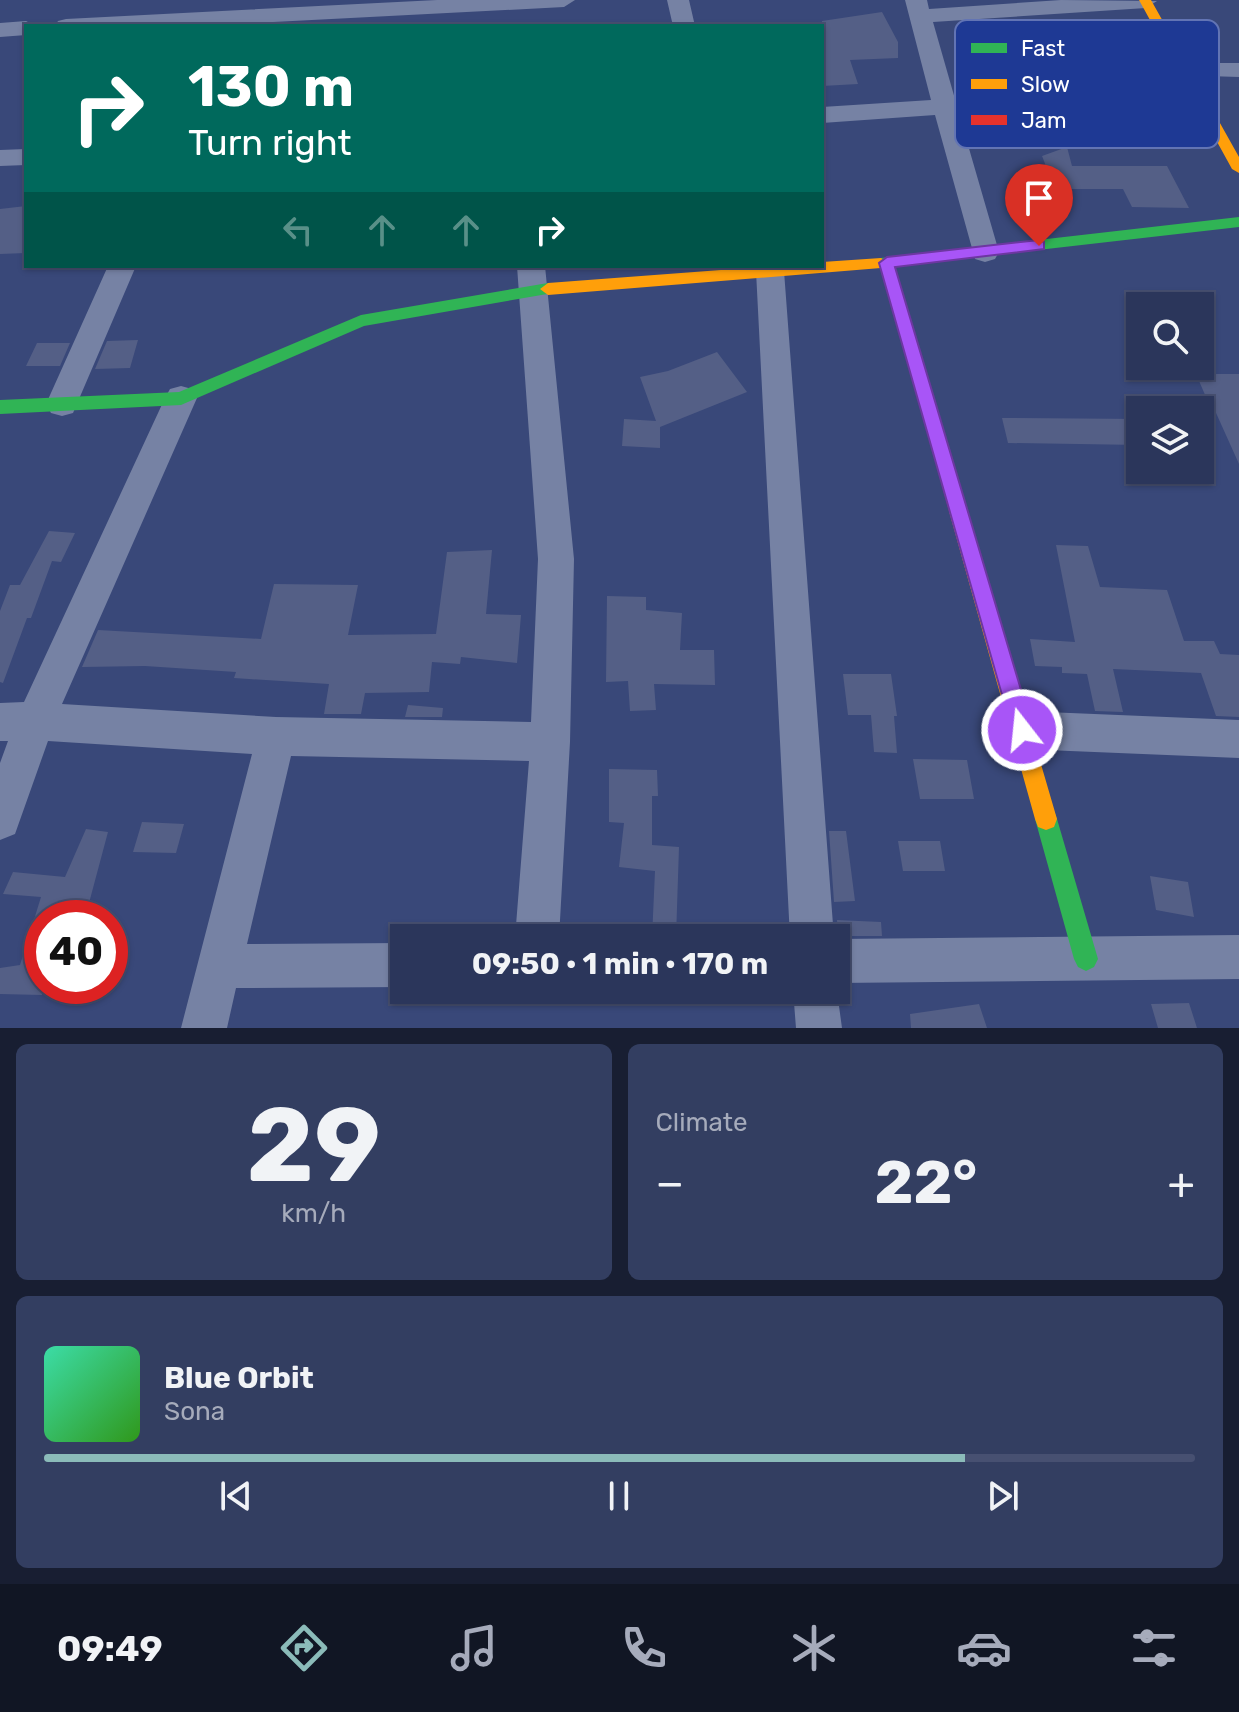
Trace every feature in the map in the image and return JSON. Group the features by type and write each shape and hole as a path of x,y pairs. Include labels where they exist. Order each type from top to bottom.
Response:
{"street":[{"path":"92,24 208,15 352,18 510,10 564,0"},
{"path":"678,0 684,24"},
{"path":"955,147 918,8 1145,1 1155,20"},
{"path":"0,30 24,28"},
{"path":"1219,74 1239,70"},
{"path":"824,115 955,107"},
{"path":"1219,134 1239,169"},
{"path":"955,148 985,252"},
{"path":"0,158 24,157"},
{"path":"824,267 887,263 1239,222"},
{"path":"887,263 1086,959"},
{"path":"62,404 121,268"},
{"path":"0,407 181,398 361,321 532,278 814,268"},
{"path":"770,271 811,924"},
{"path":"532,278 556,559 550,742 538,924"},
{"path":"0,819 18,722 181,398"},
{"path":"18,722 276,736 550,742"},
{"path":"1022,730 1239,739"},
{"path":"204,1028 276,736"},
{"path":"850,961 1239,957"},
{"path":"218,966 390,965"},
{"path":"817,1004 819,1028"}],"building":[{"path":"882,12 898,42 898,58 850,60 858,84 824,86 822,21"},
{"path":"1067,148 1072,166 1167,166 1189,208 1132,207 1123,189 1055,189 1042,156"},
{"path":"24,206 24,253 0,254 0,209"},
{"path":"138,340 130,368 95,369 107,341"},
{"path":"37,343 70,343 60,366 26,366"},
{"path":"717,352 747,392 660,427 660,448 622,446 624,419 656,421 640,377 668,371"},
{"path":"1214,374 1239,374 1239,464 1214,408 1214,396 1206,396 1199,380 1214,380"},
{"path":"1002,418 1126,419 1126,445 1008,443"},
{"path":"49,531 75,533 61,562 52,561 3,683 0,682 0,611 10,585 20,585"},
{"path":"1056,545 1088,546 1100,587 1167,590 1184,641 1214,641 1220,654 1239,655 1239,717 1216,716 1201,673 1113,669 1123,712 1095,711 1087,674 1062,673 1062,667 1035,666 1030,639 1075,642"},
{"path":"492,550 486,614 521,615 517,663 461,657 460,664 432,662 429,692 365,693 361,714 324,714 329,684 234,678 236,672 145,666 82,667 98,630 261,639 274,584 358,585 348,635 436,634 447,552"},
{"path":"607,596 646,597 646,610 682,613 680,650 714,650 715,685 654,684 656,710 630,711 628,681 606,682"},
{"path":"843,674 891,674 897,716 894,716 897,753 874,752 871,715 848,715"},
{"path":"408,705 443,708 442,717 405,717"},
{"path":"913,759 967,760 974,799 920,799"},
{"path":"609,769 657,770 658,796 652,796 652,845 679,847 676,924 653,924 655,871 619,867 624,823 609,822"},
{"path":"142,822 184,824 176,853 133,852"},
{"path":"86,829 108,832 90,900 40,900 41,897 3,894 13,872 65,877"},
{"path":"829,831 846,831 855,901 834,902"},
{"path":"898,841 940,841 945,871 903,871"},
{"path":"1150,876 1188,882 1194,917 1156,910"},
{"path":"837,920 881,922 882,936 850,936 850,924 837,924"},
{"path":"24,952 24,995 0,994 0,968 20,965"},
{"path":"1189,1003 1197,1028 1158,1028 1151,1004"},
{"path":"979,1004 987,1028 911,1028 910,1014"}],"traffic: fast":[{"path":"881,263 1239,222"},
{"path":"0,407 181,398 361,321 548,289"},
{"path":"1046,819 1086,959"}],"traffic: slow":[{"path":"1145,0 1156,20"},
{"path":"1219,133 1239,169"},
{"path":"824,267 881,263"},
{"path":"548,289 817,268"},
{"path":"958,511 1046,819"}],"traffic: jam":[{"path":"887,263 958,511"}],"route":[{"path":"1022,730 887,263 1039,246"}]}
